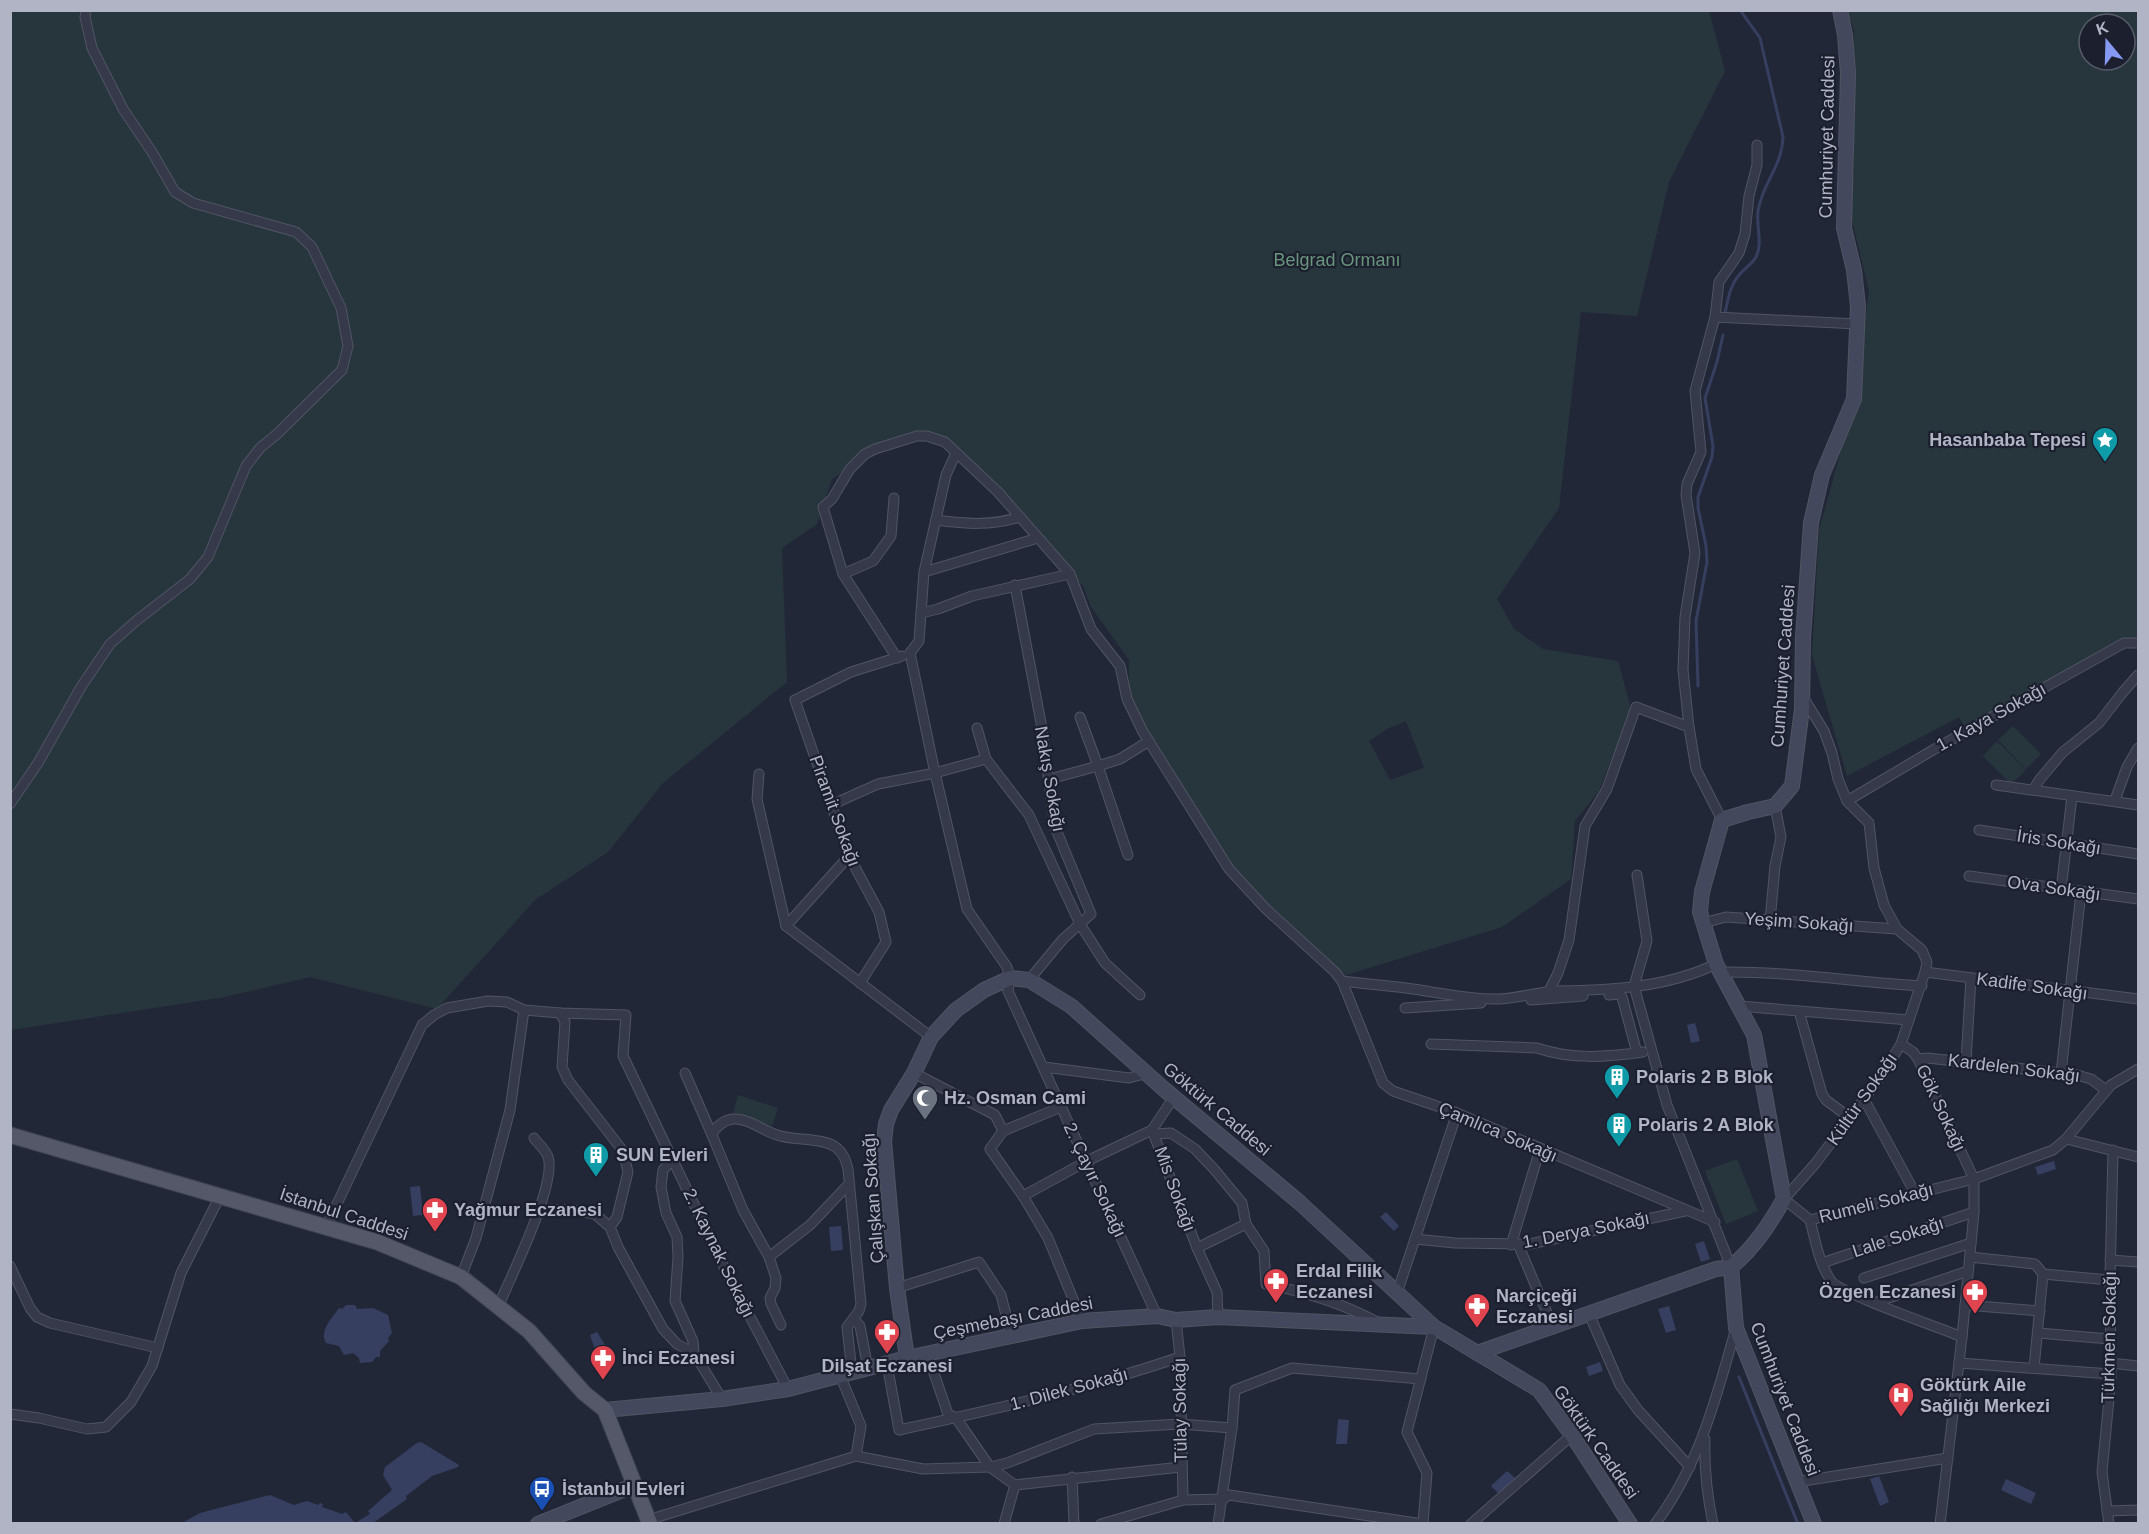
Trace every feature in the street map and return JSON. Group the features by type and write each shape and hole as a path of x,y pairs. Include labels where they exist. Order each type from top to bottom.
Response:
{"main road":[{"name":"Cumhuriyet Caddesi","path":"1775,806 1792,786 1802,695 1803,638 1811,523 1822,475 1854,399 1858,306 1854,270 1844,228 1848,73 1845,34 1840,10"},
{"path":"1477,1353 1716,1269 1731,1268 1748,1253 1784,1199 1754,1035 1718,968 1700,912 1702,892 1722,820 1775,806"},
{"name":"Göktürk Caddesi","path":"1010,978 1029,980 1071,1006 1174,1097 1299,1202 1434,1327 1539,1390 1572,1435 1630,1524"},
{"name":"Çalışkan Sokağı","path":"907,1358 897,1288 884,1142 886,1124 891,1110 914,1073 932,1037 956,1010 984,990 1010,978"},
{"name":"İstanbul Caddesi","path":"10,1135 377,1242 461,1277 529,1331 584,1393 605,1410 649,1522"},
{"name":"Cumhuriyet Caddesi","path":"1731,1268 1736,1328 1814,1524"},
{"name":"Çeşmebaşı Caddesi","path":"605,1410 722,1400 788,1389 927,1353 1082,1321 1157,1316 1176,1320 1218,1317 1434,1327"},
{"path":"538,1524 635,1485"}],"street":[{"path":"10,804 38,763 81,687 110,644 190,579 208,557 246,466 260,448 342,370 348,346 341,308 312,247 296,231 193,204 175,192 123,109 92,48 85,17 86,10"},
{"path":"1722,820 1696,769 1689,727 1683,670 1684,617 1695,553 1686,484 1701,452 1695,391 1714,317 1719,282 1739,253 1745,234 1749,196 1757,165 1757,146"},
{"path":"1714,317 1857,324"},
{"path":"956,453 946,476 924,572 919,641 910,653 897,658 843,574 823,507 832,499 856,462 875,449 917,436 936,438 945,442 998,492 1070,574 1091,629 1120,666 1127,699 1149,741 1229,869 1266,909 1342,981 1404,987 1464,997 1498,999 1549,991 1597,990 1660,983 1718,968 1922,986"},
{"path":"843,574 873,561 891,536 894,498"},
{"path":"936,520 984,525 1020,517"},
{"path":"924,572 1038,538"},
{"path":"921,613 972,596 1070,574"},
{"name":"Nakış Sokağı","path":"1015,585 1050,779 1055,827 1091,914 1080,924"},
{"name":"1. Kaya Sokağı","path":"1847,801 2124,643 2139,643"},
{"path":"910,653 967,909 1007,967 1010,978"},
{"name":"Piramit Sokağı","path":"860,983 886,942 879,912 849,856 795,700 850,672 897,658"},
{"path":"2033,790 2063,752 2099,723 2122,692 2139,675"},
{"path":"1802,695 1824,730 1847,801 1869,823 1874,868 1884,905 1897,929"},
{"path":"1549,991 1558,973 1569,940 1585,826 1607,789 1636,707 1689,727"},
{"path":"1080,717 1128,855"},
{"path":"977,728 986,759 1029,815 1080,924 1105,963 1140,995"},
{"path":"1050,779 1120,759 1149,741"},
{"path":"2115,800 2127,767 2139,748"},
{"path":"831,805 878,784 935,773 986,759"},
{"path":"759,774 757,799 786,926 932,1037"},
{"path":"1996,785 2139,805"},
{"path":"2061,890 2072,796"},
{"path":"1770,921 1775,866 1781,837 1775,806"},
{"name":"İris Sokağı","path":"1979,830 2139,854"},
{"path":"786,926 849,856"},
{"path":"1637,875 1647,941 1634,986 1667,1105 1715,1222 1731,1268"},
{"name":"Ova Sokağı","path":"1969,876 2061,890 2139,898"},
{"path":"2061,1072 2081,892"},
{"name":"Yeşim Sokağı","path":"1702,923 1726,917 1897,929"},
{"path":"1029,980 1063,939 1080,924"},
{"name":"Kültür Sokağı","path":"1784,1199 1815,1164 1882,1076 1901,1044 1922,986 1927,962 1922,950 1897,929"},
{"name":"Kadife Sokağı","path":"1925,972 2139,999"},
{"name":"2. Çayır Sokağı","path":"1010,978 1008,991 1157,1316"},
{"path":"1966,1061 1971,978"},
{"name":"Çamlıca Sokağı","path":"1342,981 1383,1083 1393,1091 1457,1113 1715,1222"},
{"path":"1406,1008 1620,994 1626,1005 1637,1053"},
{"path":"326,1227 422,1025 447,1008 488,1001 507,1002 524,1010 560,1013 565,1022 562,1067 568,1080 623,1151 628,1172 617,1218 610,1227"},
{"path":"1739,1006 1909,1020"},
{"path":"461,1277 476,1238 510,1110 524,1010"},
{"path":"1799,1011 1822,1094 1826,1100 1850,1118"},
{"name":"2. Kaynak Sokağı","path":"560,1013 626,1014 623,1056 725,1269 788,1389"},
{"path":"1431,1044 1537,1048 1585,1058 1651,1051"},
{"name":"Gök Sokağı","path":"1901,1044 1913,1052 1918,1059 1974,1179"},
{"name":"Kardelen Sokağı","path":"1918,1059 1966,1061 2061,1072 2091,1079 2106,1090"},
{"path":"1044,1068 1129,1078 1148,1073"},
{"name":"Rumeli Sokağı","path":"1784,1199 1809,1220 1974,1179 2053,1150 2066,1139 2111,1084 2139,1069"},
{"path":"685,1073 743,1210 770,1257 776,1278 771,1304 781,1325"},
{"path":"914,1073 995,1115 1003,1131"},
{"path":"1153,1132 1174,1097"},
{"path":"1864,1099 1915,1192"},
{"path":"1061,1107 1003,1131 990,1149 1023,1196 1048,1238 1082,1321"},
{"path":"1397,1293 1457,1113"},
{"path":"712,1136 718,1126 735,1119 747,1121 778,1136 811,1140 836,1147 844,1156 848,1169 861,1304 855,1319 849,1322 847,1327 846,1374 861,1426 856,1456"},
{"path":"1023,1196 1087,1161 1153,1132 1171,1133 1195,1149 1242,1203 1246,1224 1264,1251 1266,1284 1303,1292 1357,1310 1383,1325"},
{"name":"Mis Sokağı","path":"1153,1132 1197,1248 1217,1292 1218,1317"},
{"path":"499,1305 540,1209 549,1168 548,1156 534,1138"},
{"path":"2066,1139 2139,1157"},
{"path":"1540,1149 1515,1244 1553,1327"},
{"name":"Türkmen Sokağı","path":"2109,1524 2102,1472 2110,1374 2113,1150"},
{"path":"672,1160 663,1170 661,1187 666,1213 677,1237 675,1301 693,1341 694,1353 722,1400"},
{"path":"1940,1524 1970,1257 1974,1179"},
{"path":"770,1257 810,1225 849,1184"},
{"path":"10,1414 87,1429 106,1427 131,1402 152,1366 181,1273 220,1196"},
{"path":"540,1209 573,1210 596,1214 610,1227 634,1278 663,1329 677,1344 694,1353"},
{"name":"1. Derya Sokağı","path":"1415,1239 1455,1244 1530,1244 1686,1210"},
{"name":"Lale Sokağı","path":"1822,1263 1974,1212"},
{"path":"1809,1220 1822,1263 1832,1283 1874,1303 1962,1337"},
{"name":"Mis Sokağı","path":"1197,1248 1246,1224"},
{"path":"1864,1278 1971,1243"},
{"path":"1970,1257 2035,1264 2043,1274 2034,1368"},
{"path":"2110,1260 2139,1262"},
{"path":"897,1288 979,1262 1001,1295 1011,1335"},
{"path":"10,1266 30,1308 37,1317 50,1323 158,1348"},
{"path":"1874,1303 1968,1271"},
{"path":"2043,1274 2110,1280"},
{"path":"1965,1305 2040,1311"},
{"path":"1589,1314 1620,1385 1638,1410 1690,1467"},
{"path":"855,1319 860,1326 868,1369"},
{"name":"Tülay Sokağı","path":"1176,1320 1180,1357 1183,1500"},
{"path":"1101,1524 1183,1500 1223,1499 1229,1496 1423,1524 1427,1473 1407,1432 1434,1327"},
{"path":"1655,1524 1670,1504 1705,1433 1736,1328"},
{"path":"2038,1333 2110,1339"},
{"path":"927,1353 948,1414 956,1418 990,1467 1015,1485 1072,1477 1181,1467"},
{"name":"1. Dilek Sokağı","path":"887,1364 899,1430 1075,1388 1180,1357"},
{"path":"1959,1363 2110,1374"},
{"path":"2110,1363 2139,1366"},
{"path":"1218,1524 1232,1428 1234,1390 1292,1368 1421,1379"},
{"path":"649,1522 856,1456 923,1469 990,1467 1094,1429 1180,1424 1232,1428"},
{"path":"1705,1433 1706,1483 1713,1524"},
{"path":"1472,1524 1572,1435"},
{"path":"1797,1482 1948,1458"},
{"path":"1072,1477 1074,1524"},
{"path":"1005,1524 1015,1485"},
{"path":"2107,1511 2139,1510"}],"green space":[{"name":"Belgrad Ormanı","path":"11,11 1709,11 1725,71 1669,182 1637,316 1581,312 1559,508 1497,599 1514,629 1543,649 1618,661 1631,709 1599,791 1575,821 1571,879 1502,927 1346,975 1289,932 1230,864 1155,751 1129,695 1129,660 1091,607 1083,586 1000,496 942,443 913,439 867,457 832,479 817,524 782,548 787,682 663,783 608,852 535,900 437,1009 310,977 225,997 11,1030","holes":["1406,721 1424,768 1390,780 1369,741 1387,729"]},
{"path":"1848,11 2138,11 2138,640 1967,732 1959,717 1847,776 1812,655 1819,530 1853,408 1869,291 1850,212 1854,169 1854,31"},
{"path":"2013,726 2041,754 2026,769 1998,740"},
{"path":"1997,741 2026,770 2011,784 1983,756"},
{"path":"738,1095 778,1108 772,1126 733,1113"},
{"path":"1737,1159 1758,1211 1726,1224 1705,1171"}],"water":[{"path":"1695,1023 1700,1041 1691,1043 1687,1025"},
{"path":"2054,1161 2056,1169 2038,1175 2035,1167"},
{"path":"420,1186 423,1215 413,1216 410,1187"},
{"path":"1386,1212 1399,1226 1394,1231 1380,1217"},
{"path":"841,1226 843,1250 831,1251 829,1227"},
{"path":"1704,1241 1710,1259 1701,1262 1695,1244"},
{"path":"346,1305 355,1305 357,1309 373,1308 388,1315 392,1333 388,1338 389,1341 380,1351 380,1357 376,1357 372,1362 360,1363 359,1358 353,1353 344,1355 339,1346 326,1343 324,1334 327,1325 339,1308 342,1309"},
{"path":"1669,1306 1676,1330 1666,1333 1658,1309"},
{"path":"597,1332 611,1354 603,1359 595,1350 590,1335"},
{"path":"1600,1362 1603,1371 1589,1376 1586,1367"},
{"path":"1338,1419 1349,1420 1347,1444 1336,1444"},
{"path":"421,1442 459,1465 432,1476 406,1496 407,1499 373,1523 355,1523 370,1514 368,1511 392,1490 383,1475 385,1467 417,1443"},
{"path":"1507,1471 1515,1478 1499,1494 1491,1486"},
{"path":"1879,1476 1889,1502 1880,1506 1870,1479"},
{"path":"2006,1479 2036,1493 2031,1504 2001,1490"},
{"path":"270,1495 294,1505 307,1501 318,1505 320,1503 323,1504 322,1507 342,1514 346,1512 355,1523 182,1523 200,1513"}],"waterway":[{"path":"1725,313 1734,283 1758,252 1760,201 1776,166 1783,137 1760,38 1740,10"},
{"path":"1698,686 1696,621 1707,562 1698,497 1712,457 1713,446 1705,398 1723,335"},
{"path":"1739,1377 1798,1524"}],"place":[{"name":"Hasanbaba Tepesi","path":"2105,463"},
{"name":"Polaris 2 B Blok","path":"1617,1100"},
{"name":"Hz. Osman Cami","path":"925,1121"},
{"name":"Polaris 2 A Blok","path":"1619,1148"},
{"name":"SUN Evleri","path":"596,1178"},
{"name":"Yağmur Eczanesi","path":"435,1233"},
{"name":"Erdal Filik Eczanesi","path":"1276,1304"},
{"name":"Özgen Eczanesi","path":"1975,1315"},
{"name":"Narçiçeği Eczanesi","path":"1477,1329"},
{"name":"Dilşat Eczanesi","path":"887,1355"},
{"name":"İnci Eczanesi","path":"603,1381"},
{"name":"Göktürk Aile Sağlığı Merkezi","path":"1901,1418"},
{"name":"İstanbul Evleri","path":"542,1512"}]}
